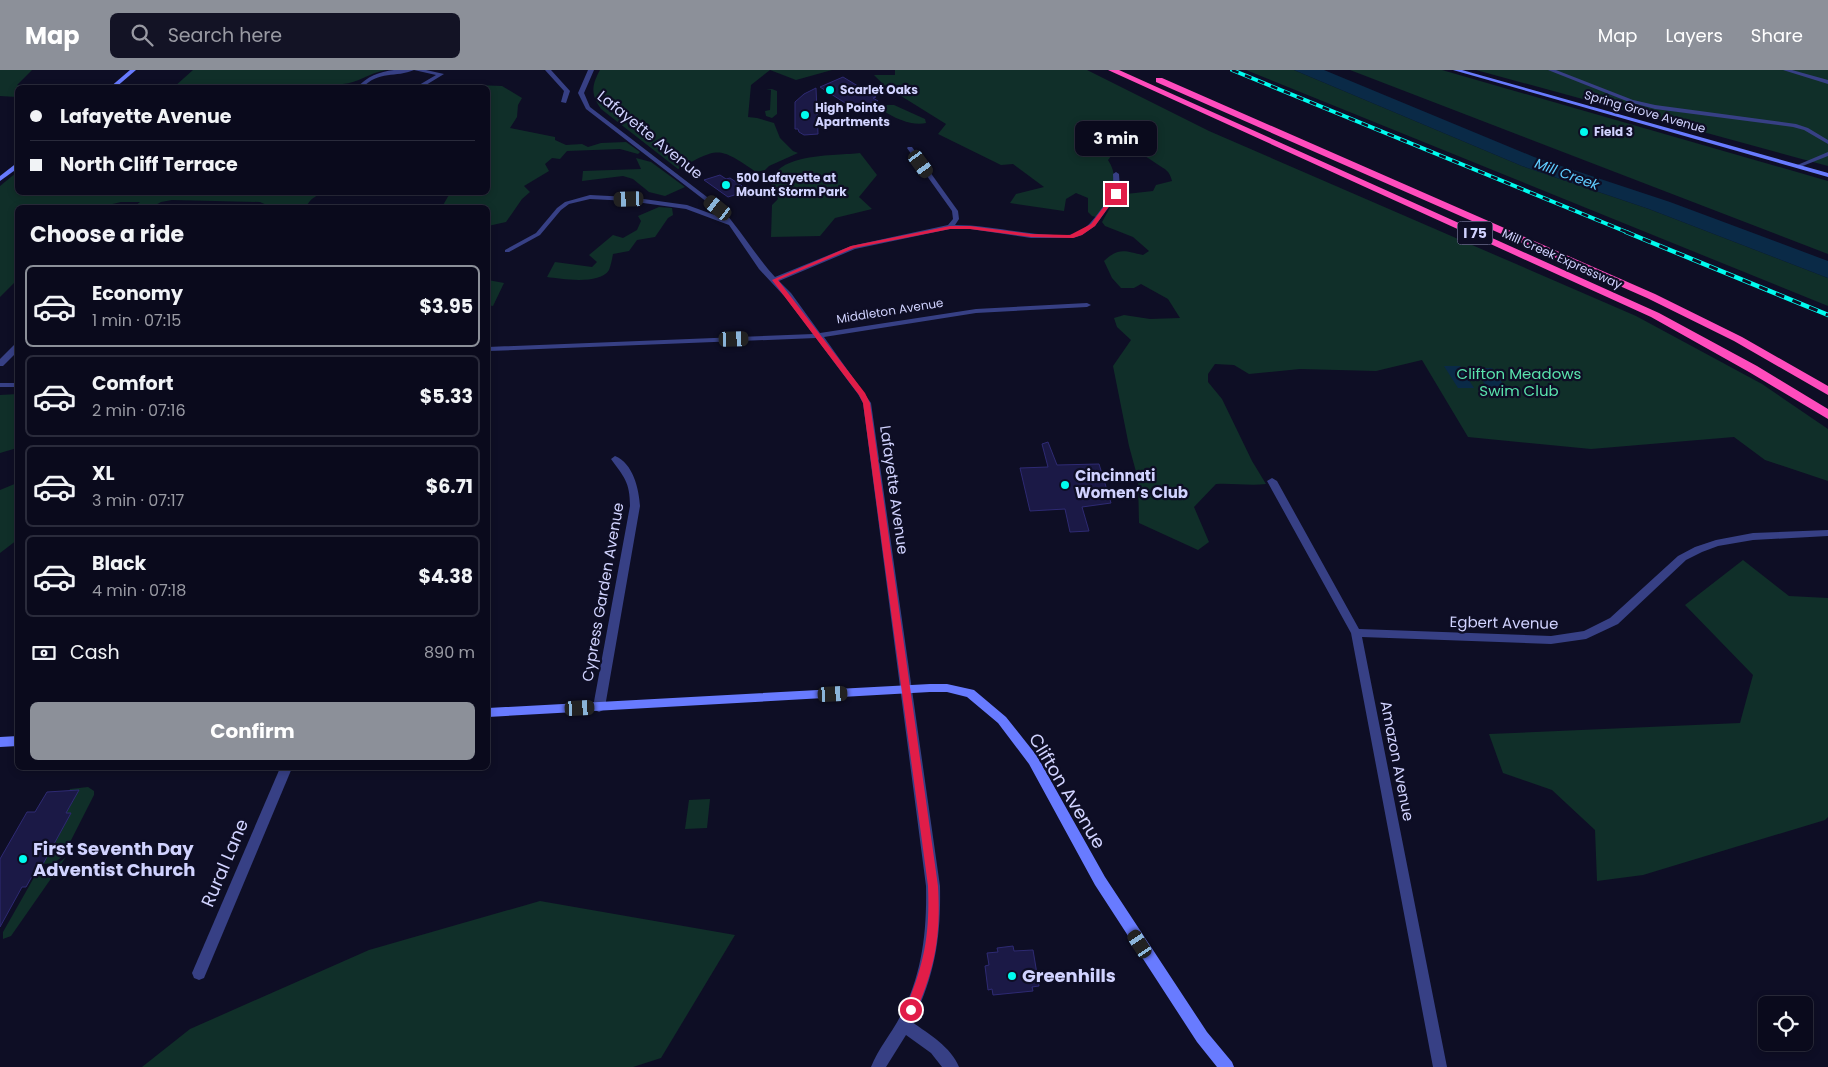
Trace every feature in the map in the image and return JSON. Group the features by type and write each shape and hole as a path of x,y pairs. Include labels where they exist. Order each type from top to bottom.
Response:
{"highway":[{"name":"Mill Creek Expressway","path":"1112,70 1655,315 1738,360 1828,415"},
{"name":"Mill Creek Expressway","path":"1136,70 1621,282 1738,339 1828,391"}],"main road":[{"path":"115,85 133,70"},
{"name":"Spring Grove Avenue","path":"1456,70 1828,175"},
{"path":"0,178 15,166"},
{"name":"Clifton Avenue","path":"490,713 907,689 947,688 970,693 1002,720 1033,760 1100,881 1202,1037 1227,1067"},
{"path":"0,742 15,741"}],"street":[{"path":"361,85 374,76 411,70"},
{"path":"418,70 440,74"},
{"path":"421,85 449,70"},
{"path":"548,70 567,91 564,102"},
{"name":"Lafayette Avenue","path":"591,70 581,93 588,108 718,208 818,336 867,403 907,689 935,914 926,973 918,996 904,1025 878,1067"},
{"path":"1551,70 1631,101 1688,112 1794,126 1806,129 1828,142"},
{"path":"1786,70 1828,82"},
{"path":"910,148 955,211 956,219 950,227"},
{"path":"1798,166 1826,154"},
{"path":"774,280 853,247 950,227 1031,236 1071,237 1080,234 1093,225 1116,194 1116,174"},
{"path":"507,251 538,234 559,209 567,203 590,197 629,199 687,207 731,223"},
{"name":"Middleton Avenue","path":"490,349 818,336 976,311 1087,305"},
{"path":"0,364 15,349"},
{"path":"0,385 15,384"},
{"name":"Cypress Garden Avenue","path":"599,706 635,506 635,492 630,475 615,459"},
{"name":"Amazon Avenue","path":"1272,481 1356,633 1440,1067"},
{"name":"Egbert Avenue","path":"1356,633 1551,640 1586,635 1614,621 1682,558 1695,550 1710,544 1748,536 1828,533"},
{"name":"Rural Lane","path":"199,973 285,770"},
{"path":"904,1025 936,1048 952,1067"}],"green space":[{"path":"0,70 32,70 15,85 15,97 0,96"},
{"path":"193,70 386,70 348,83 331,85 176,85"},
{"path":"600,70 770,70 751,85 748,117 774,123 780,138 793,151 798,153 769,166 765,170 756,172 734,157 718,152 711,153 678,169 601,109 595,99 593,90"},
{"path":"770,70 832,70 796,80"},
{"name":"Clifton Meadows Swim Club","path":"895,70 1087,70 1209,131 1636,316 1762,384 1828,429 1828,481 1765,460 1734,437 1591,449 1468,437 1422,360 1376,371 1300,369 1249,374 1234,365 1215,364 1208,374 1208,382 1222,399 1252,461 1266,484 1216,484 1194,507 1209,542 1198,550 1139,523 1138,479 1129,446 1113,366 1131,340 1117,327 1114,318 1124,315 1150,319 1180,318 1168,299 1141,284 1134,288 1121,288 1112,278 1104,261 1122,251 1143,255 1149,251 1133,237 1105,226 1102,222 1117,195 1153,191 1156,185 1172,181 1168,172 1140,154 1132,152 1112,155 1108,160 1114,175 1114,183 1109,197 1096,217 1088,212 1088,198 1076,193 1066,199 1064,211 1010,203 1016,194 1044,187 1013,164 1001,165 938,134 946,124 885,86 874,75 895,75"},
{"path":"1246,70 1294,70 1522,166 1649,209 1828,278 1828,306"},
{"path":"1350,70 1442,70 1828,181 1828,254"},
{"path":"1476,70 1828,70 1828,166 1798,158"},
{"path":"490,86 502,86 522,98 518,105 517,117 510,128 555,137 555,140 566,145 582,144 588,147 601,143 626,142 640,152 638,154 620,149 567,151 560,159 552,158 545,164 549,171 524,186 530,192 522,199 506,222 490,226 490,205 443,205 449,195 490,195"},
{"path":"772,89 777,91 777,114 772,118 766,116 765,111 770,110 771,90 766,90"},
{"path":"887,105 894,105 925,119 926,123 910,123 893,117 884,111"},
{"path":"860,153 877,175 859,197 872,209 835,218 820,236 771,237 772,205 778,199 772,189 773,177 780,168 806,158"},
{"path":"636,158 651,162 685,187 665,196 649,192 633,179 623,176 582,181 583,171 641,169"},
{"path":"15,174 15,195 319,195 307,205 267,205 260,202 172,200 156,205 136,205 140,202 121,202 108,205 15,205 15,282 0,297 0,186"},
{"path":"659,207 672,208 673,215 668,218 655,237 637,240 629,251 613,254 609,270 604,275 598,278 580,280 547,277 555,262 592,267 597,262 589,255 613,235 623,238 637,230 641,221 638,216"},
{"path":"490,280 504,283 493,306 490,305"},
{"path":"15,394 15,449 0,453 0,395"},
{"path":"15,484 15,542 0,553 0,490"},
{"path":"1743,560 1789,596 1828,598 1828,817 1825,820 1643,875 1597,881 1595,830 1552,790 1503,773 1489,734 1740,723 1753,675 1685,605"},
{"path":"88,787 94,791 94,795 63,856 54,863 43,864 71,813 66,813 78,790 69,791 70,789"},
{"path":"710,799 707,828 685,829 689,800"},
{"path":"66,857 11,936 3,939 3,932 36,874 41,869 51,869"},
{"path":"540,901 735,935 661,1058 633,1067 142,1067 190,1029 369,950"}],"water":[{"name":"Mill Creek","path":"1294,70 1324,70 1534,157 1670,202 1828,261 1828,278 1649,209 1522,166"},
{"path":"1444,366 1460,366 1474,388 1458,388"},
{"path":"1474,368 1492,368 1507,390 1488,389"}],"building":[{"name":"Scarlet Oaks","path":"843,77 876,97 873,98 878,101 853,108 820,87"},
{"name":"High Pointe Apartments","path":"816,88 818,134 804,135 798,129 795,129 795,102 804,94"},
{"name":"500 Lafayette at Mount Storm Park","path":"720,175 726,179 730,178 742,186 738,187 744,192 728,197 704,180"},
{"name":"Cincinnati Women’s Club","path":"1048,442 1057,465 1099,464 1111,503 1082,507 1089,531 1070,532 1065,509 1030,511 1020,468 1048,467 1042,444"},
{"name":"First Seventh Day Adventist Church","path":"79,790 66,813 71,813 43,864 39,864 26,887 22,887 0,927 0,859 27,812 35,812 47,792"},
{"name":"Greenhills","path":"1013,946 1014,951 1033,950 1039,986 1032,987 1033,991 993,995 992,989 988,990 985,966 989,965 987,953 998,952 997,948"}],"railway":[{"path":"1232,70 1629,233"},
{"path":"1626,232 1828,315"}],"place":[{"name":"Scarlet Oaks","path":"830,90"},
{"name":"High Pointe Apartments","path":"805,115"},
{"name":"Field 3","path":"1584,132"},
{"name":"500 Lafayette at Mount Storm Park","path":"726,185"},
{"name":"Cincinnati Women’s Club","path":"1065,485"},
{"name":"First Seventh Day Adventist Church","path":"23,859"},
{"name":"Greenhills","path":"1012,976"}],"route":[{"path":"911,1010 926,973 932,943 935,914 933,886 867,403 788,295 774,280 853,247 950,227 1031,236 1071,237 1080,234 1093,225 1116,194"}]}
